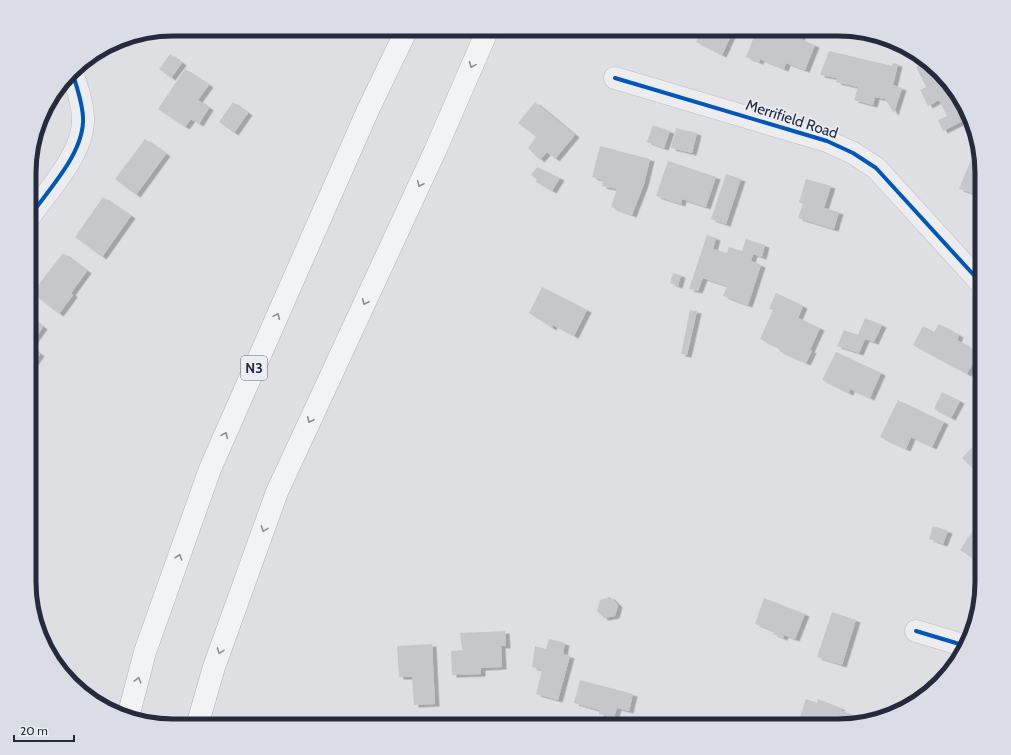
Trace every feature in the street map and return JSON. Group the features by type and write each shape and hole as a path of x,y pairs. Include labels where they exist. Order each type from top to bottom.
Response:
{"highway":[{"name":"N3","path":"129,712 145,652 210,469 368,110 403,36"},
{"path":"199,719 214,667 277,492 435,152 485,36"}],"street":[{"name":"Merrifield Road","path":"615,78 827,141 853,153 876,168 975,276"},
{"path":"36,208 73,156 81,137 83,118 80,96 74,79"},
{"path":"916,630 960,644"}],"building":[{"path":"699,36 731,36 722,55 696,42"},
{"path":"754,36 801,36 800,39 815,45 805,70 786,63 784,69 760,59 759,62 746,57"},
{"path":"829,51 892,66 893,63 898,64 893,85 902,88 894,113 885,99 875,97 873,105 854,100 858,87 836,82 837,78 820,75"},
{"path":"170,54 182,63 171,78 159,69"},
{"path":"922,64 935,76 947,89 965,120 943,131 938,120 947,116 939,100 928,106 920,90 926,87 916,67"},
{"path":"185,69 209,85 198,100 209,108 199,124 191,119 185,127 158,109"},
{"path":"233,102 248,113 234,133 219,122"},
{"path":"535,102 575,135 555,159 547,152 540,160 528,148 536,137 518,123"},
{"path":"653,125 670,131 664,148 647,142"},
{"path":"676,128 697,133 692,153 671,148"},
{"path":"145,139 166,154 136,195 115,179"},
{"path":"600,146 650,159 644,184 632,215 611,207 617,189 602,186 603,180 592,177"},
{"path":"973,155 974,155 975,194 959,189"},
{"path":"668,161 716,177 706,207 682,199 681,204 656,196"},
{"path":"537,167 560,178 552,191 536,182 537,180 531,175"},
{"path":"726,174 741,179 726,224 711,219"},
{"path":"806,179 831,186 824,208 839,212 834,229 798,218 803,204 799,202"},
{"path":"103,197 131,216 102,257 75,237"},
{"path":"707,235 716,238 713,249 727,253 729,247 742,251 746,239 765,245 762,257 753,254 751,261 761,265 748,305 723,296 727,286 703,278 698,291 689,289"},
{"path":"63,253 87,271 71,293 73,295 59,314 36,296 36,288"},
{"path":"673,273 681,275 678,286 670,283"},
{"path":"542,287 587,310 574,336 553,325 552,328 529,313"},
{"path":"776,293 803,306 798,318 820,328 806,363 779,351 780,349 760,339 773,310 769,309"},
{"path":"690,310 697,311 687,355 681,354"},
{"path":"865,318 882,325 874,342 865,339 859,353 837,346 844,330 858,335"},
{"path":"36,322 43,327 36,337"},
{"path":"939,324 959,335 957,340 975,350 975,359 967,374 913,345 923,326 934,332"},
{"path":"36,351 40,354 36,360"},
{"path":"836,352 881,373 870,398 850,389 849,393 822,380"},
{"path":"942,392 960,401 951,418 934,409"},
{"path":"898,400 944,422 932,447 911,437 906,449 880,437"},
{"path":"975,444 975,471 962,458"},
{"path":"933,526 948,531 943,544 929,539"},
{"path":"975,527 975,560 960,550"},
{"path":"610,597 618,605 615,616 604,618 597,611 600,600"},
{"path":"764,598 805,614 795,639 784,635 783,638 773,634 774,631 755,624"},
{"path":"832,612 856,620 842,665 817,657"},
{"path":"505,631 506,646 501,646 502,667 481,668 481,674 452,675 451,651 462,650 460,633"},
{"path":"549,639 565,643 563,654 570,656 558,700 536,694 542,670 532,667 535,646 546,649"},
{"path":"432,644 435,704 414,705 412,677 399,677 397,646"},
{"path":"580,680 633,694 629,711 617,708 614,718 599,714 599,710 574,703"},
{"path":"806,699 817,703 818,699 841,708 840,710 851,714 850,718 799,719"}],"cycle path":[{"path":"615,78 827,141 853,153 876,168 975,276"},
{"path":"36,208 56,182 72,157 82,130 83,117 74,79"},
{"path":"916,631 960,644"}]}
